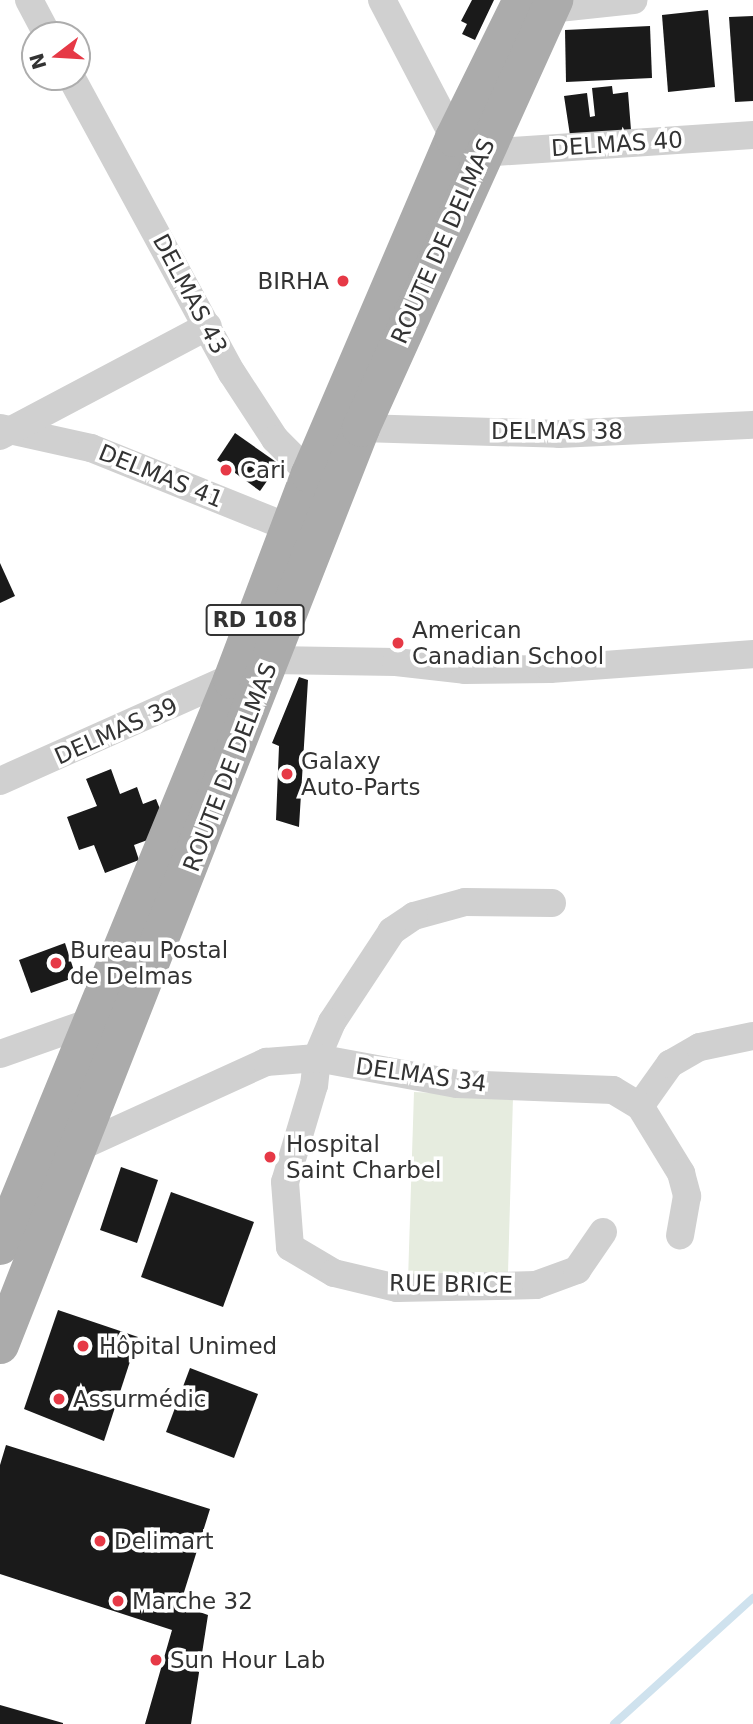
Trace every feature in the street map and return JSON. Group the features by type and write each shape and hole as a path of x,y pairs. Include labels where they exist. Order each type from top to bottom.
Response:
{"main road":[{"name":"ROUTE DE DELMAS","path":"0,1345 75,1149 105,1031 232,680 303,534 323,481 468,145 542,3"},
{"name":"ROUTE DE DELMAS","path":"323,481 361,428 468,145"},
{"name":"ROUTE DE DELMAS","path":"0,1246 105,1031 271,660 303,534"}],"street":[{"path":"29,0 40,21"},
{"path":"382,0 468,145"},
{"path":"542,3 634,0"},
{"name":"DELMAS 43","path":"79,91 259,415 323,481"},
{"name":"DELMAS 40","path":"468,145 753,135"},
{"path":"2,432 208,326"},
{"name":"DELMAS 38","path":"361,428 559,434 753,425"},
{"name":"DELMAS 41","path":"2,432 91,447 303,534"},
{"path":"271,660 396,662 465,670 550,669 753,654"},
{"name":"DELMAS 39","path":"0,781 232,680 271,660"},
{"name":"RUE BRICE","path":"552,904 465,902 414,916 392,931 357,980 317,1058 314,1085 285,1182 290,1247 334,1273 397,1288 536,1286 577,1270 603,1232"},
{"path":"0,1054 105,1031"},
{"path":"680,1235 687,1196 681,1173 640,1105 670,1064 700,1047 753,1036"},
{"name":"DELMAS 34","path":"75,1149 265,1062 317,1058 457,1084 613,1090 640,1105"}],"shaded area":[{"path":"414,1092 513,1097 508,1273 408,1280"}],"building":[{"path":"472,0 494,0 475,40 462,34 467,24 461,21"},
{"path":"708,10 715,87 668,92 662,15"},
{"path":"753,16 753,101 735,102 729,17"},
{"path":"650,26 652,78 566,82 565,30"},
{"path":"612,86 613,94 628,92 631,130 571,142 564,96 587,93 590,117 595,116 592,88"},
{"path":"235,433 279,464 260,491 217,460"},
{"path":"0,563 15,596 0,603"},
{"path":"299,677 308,680 299,827 276,820 279,746 272,743"},
{"path":"111,769 120,794 137,787 143,804 156,799 169,832 134,845 139,860 105,873 94,845 79,850 67,817 97,806 86,779"},
{"path":"65,943 76,977 31,993 19,960"},
{"path":"121,1167 158,1180 137,1243 100,1230"},
{"path":"171,1192 254,1222 223,1307 141,1277"},
{"path":"58,1310 138,1337 104,1441 24,1409"},
{"path":"190,1368 258,1394 234,1458 166,1432"},
{"name":"Delimart","path":"6,1445 210,1509 180,1605 208,1615 191,1724 145,1724 172,1630 0,1574 0,1465"},
{"path":"0,1705 63,1723 63,1724 0,1724"}],"waterway":[{"path":"614,1724 753,1598"}],"place":[{"name":"BIRHA","path":"343,281"},
{"name":"Cari","path":"226,470"},
{"name":"American Canadian School","path":"398,643"},
{"name":"Galaxy Auto-Parts","path":"287,774"},
{"name":"Bureau Postal de Delmas","path":"56,963"},
{"name":"Hospital Saint Charbel","path":"270,1157"},
{"name":"Hôpital Unimed","path":"83,1346"},
{"name":"Assurmédic","path":"59,1399"},
{"name":"Delimart","path":"100,1541"},
{"name":"Marche 32","path":"118,1601"},
{"name":"Sun Hour Lab","path":"156,1660"}]}
